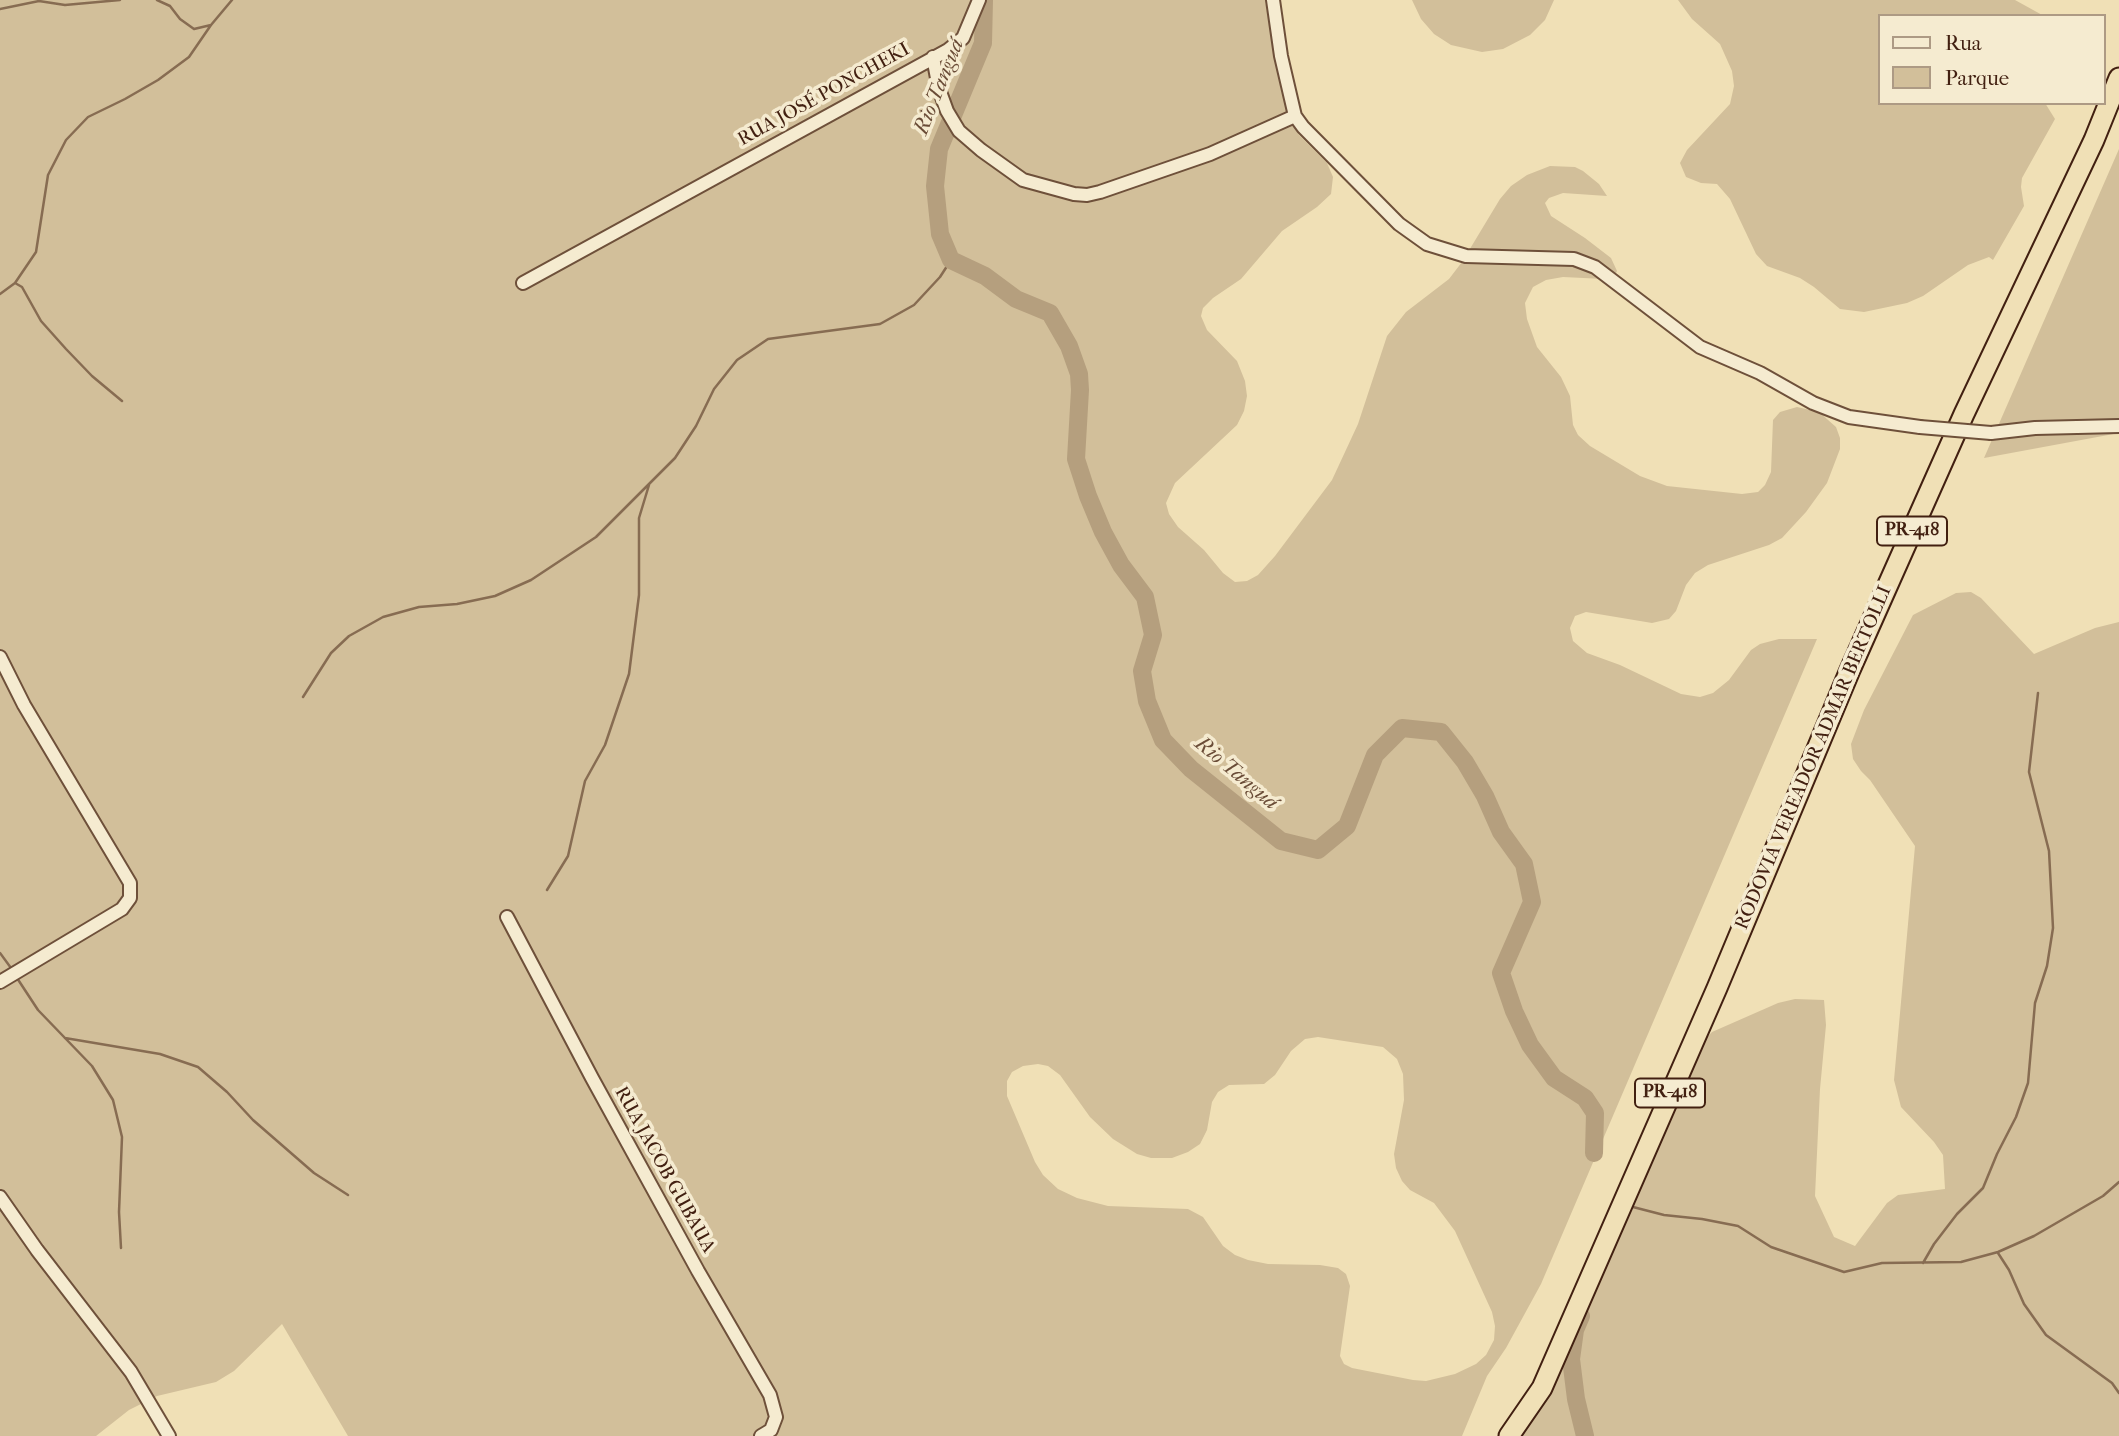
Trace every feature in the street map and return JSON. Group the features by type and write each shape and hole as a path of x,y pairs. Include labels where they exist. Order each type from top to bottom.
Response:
{"highway":[{"name":"RODOVIA VEREADOR ADMAR BERTOLLI","path":"1509,1436 1542,1388 1717,988 1850,670 1964,414 2094,140 2119,78"}],"street":[{"path":"933,57 948,50 963,37 974,17 979,0"},
{"path":"1273,0 1283,67 1295,116 1399,224 1427,244 1466,256 1574,259 1595,267 1700,347 1760,373 1813,403 1849,416 1920,427 1991,433 2035,428 2119,426"},
{"name":"RUA JOSÉ PONCHEKI","path":"523,283 933,57 939,89 947,111 960,131 1023,180 1074,194 1100,192 1210,154 1295,116"},
{"path":"0,657 24,705 130,883 130,898 122,909 0,982"},
{"name":"RUA JACOB GUBAUA","path":"507,917 605,1102 770,1395 776,1417 771,1430 761,1436"},
{"path":"0,1197 37,1250 131,1372 169,1436"}],"green space":[{"path":"0,0 1265,0 1281,90 1294,126 1299,135 1327,163 1333,177 1331,194 1282,231 1241,279 1203,308 1201,316 1207,330 1237,361 1245,381 1247,396 1237,425 1175,483 1166,503 1169,514 1178,527 1235,582 1247,581 1258,575 1332,480 1358,424 1387,336 1406,312 1449,279 1511,186 1527,175 1550,166 1575,167 1583,171 1599,184 1607,196 1563,193 1549,198 1545,203 1551,216 1611,258 1617,271 1615,275 1604,279 1563,277 1546,280 1533,287 1525,303 1527,319 1537,347 1561,377 1570,396 1573,425 1578,435 1590,446 1640,476 1667,486 1742,494 1758,492 1765,485 1771,472 1773,420 1780,412 1797,407 1819,412 1836,427 1840,449 1827,483 1806,512 1782,538 1769,545 1708,565 1695,573 1686,585 1676,611 1669,619 1652,623 1586,612 1575,616 1570,628 1573,641 1587,653 1620,665 1681,694 1700,697 1713,693 1729,680 1751,650 1760,644 1779,639 1817,639 1541,1284 1506,1348 1487,1376 1462,1436 348,1436 282,1324 234,1371 216,1382 157,1396 129,1410 96,1436 0,1436","holes":["1318,1037 1383,1047 1397,1059 1403,1074 1404,1100 1394,1154 1396,1168 1410,1190 1434,1203 1455,1231 1492,1312 1495,1326 1494,1340 1486,1355 1476,1364 1455,1374 1426,1381 1352,1368 1344,1364 1340,1356 1350,1286 1346,1274 1338,1268 1268,1264 1248,1260 1223,1246 1203,1217 1188,1209 1108,1206 1077,1198 1058,1189 1043,1175 1035,1162 1007,1096 1007,1081 1012,1072 1023,1066 1048,1066 1060,1075 1090,1117 1113,1139 1137,1154 1151,1158 1172,1158 1200,1144 1207,1130 1212,1102 1218,1092 1229,1085 1264,1084 1275,1075 1291,1051 1305,1039"]},
{"path":"1412,0 1554,0 1545,20 1530,35 1503,49 1482,52 1451,45 1434,34 1421,19"},
{"path":"1678,0 2015,0 2040,14 1878,14 1878,105 2046,105 2055,119 2022,178 2024,206 1993,260 1989,257 1968,265 1923,296 1907,303 1864,312 1840,309 1800,278 1767,266 1756,254 1730,199 1717,184 1701,183 1686,177 1680,163 1687,150 1730,104 1734,86 1732,71 1720,44 1692,19"},
{"path":"2119,149 2119,433 1984,458"},
{"path":"1971,592 1981,598 2034,654 2095,628 2119,622 2119,1436 1522,1436 1653,1157 1702,1042 1712,1032 1778,1003 1795,999 1824,1000 1826,1025 1815,1196 1834,1237 1855,1246 1887,1203 1898,1195 1945,1189 1943,1155 1901,1107 1894,1080 1915,846 1853,759 1851,744 1864,710 1913,615 1956,593"}],"waterway":[{"path":"0,9 39,1 65,5 120,0"},
{"path":"157,0 170,6 180,19 194,29 211,25"},
{"path":"0,294 15,283 36,252 48,175 66,140 88,117 158,80 189,57 232,0"},
{"name":"Rio Tanguá","path":"984,0 983,43 939,149 935,186 940,234 951,260 985,276 1016,299 1050,313 1069,346 1079,374 1080,390 1076,459 1103,532 1121,565 1145,597 1153,635 1142,671 1147,701 1163,740 1191,769 1281,841 1318,850 1347,826 1375,755 1402,728 1441,732 1465,762 1485,796 1501,832 1524,864 1532,902 1501,973 1514,1011 1530,1045 1554,1078 1585,1098 1595,1113 1594,1153"},
{"path":"303,697 331,653 349,636 383,617 419,607 457,604 495,596 531,580 596,537 675,458 696,426 714,389 737,360 768,339 880,324 914,305 940,277 951,260"},
{"path":"15,283 22,287 41,321 66,349 122,401"},
{"path":"547,890 568,856 585,781 605,745 629,674 639,595 639,518 649,485"},
{"path":"1923,1263 1957,1214 1983,1188 2016,1117 2028,1083 2035,1003 2047,966 2053,928 2049,851 2029,772 2038,693"},
{"path":"0,953 11,968"},
{"path":"17,978 38,1010 92,1066 113,1100 122,1137 119,1212 121,1248"},
{"path":"65,1038 160,1054 198,1067 314,1173 348,1195"},
{"path":"1633,1207 1664,1215 1738,1226 1771,1247 1844,1272 1882,1263 1961,1262 1998,1252 2034,1236 2103,1196 2119,1182"},
{"path":"1998,1253 2024,1304 2046,1335 2112,1383 2119,1393"},
{"name":"Rio Tanguá","path":"1581,1316 1575,1330 1571,1359 1576,1399 1585,1436"}]}
